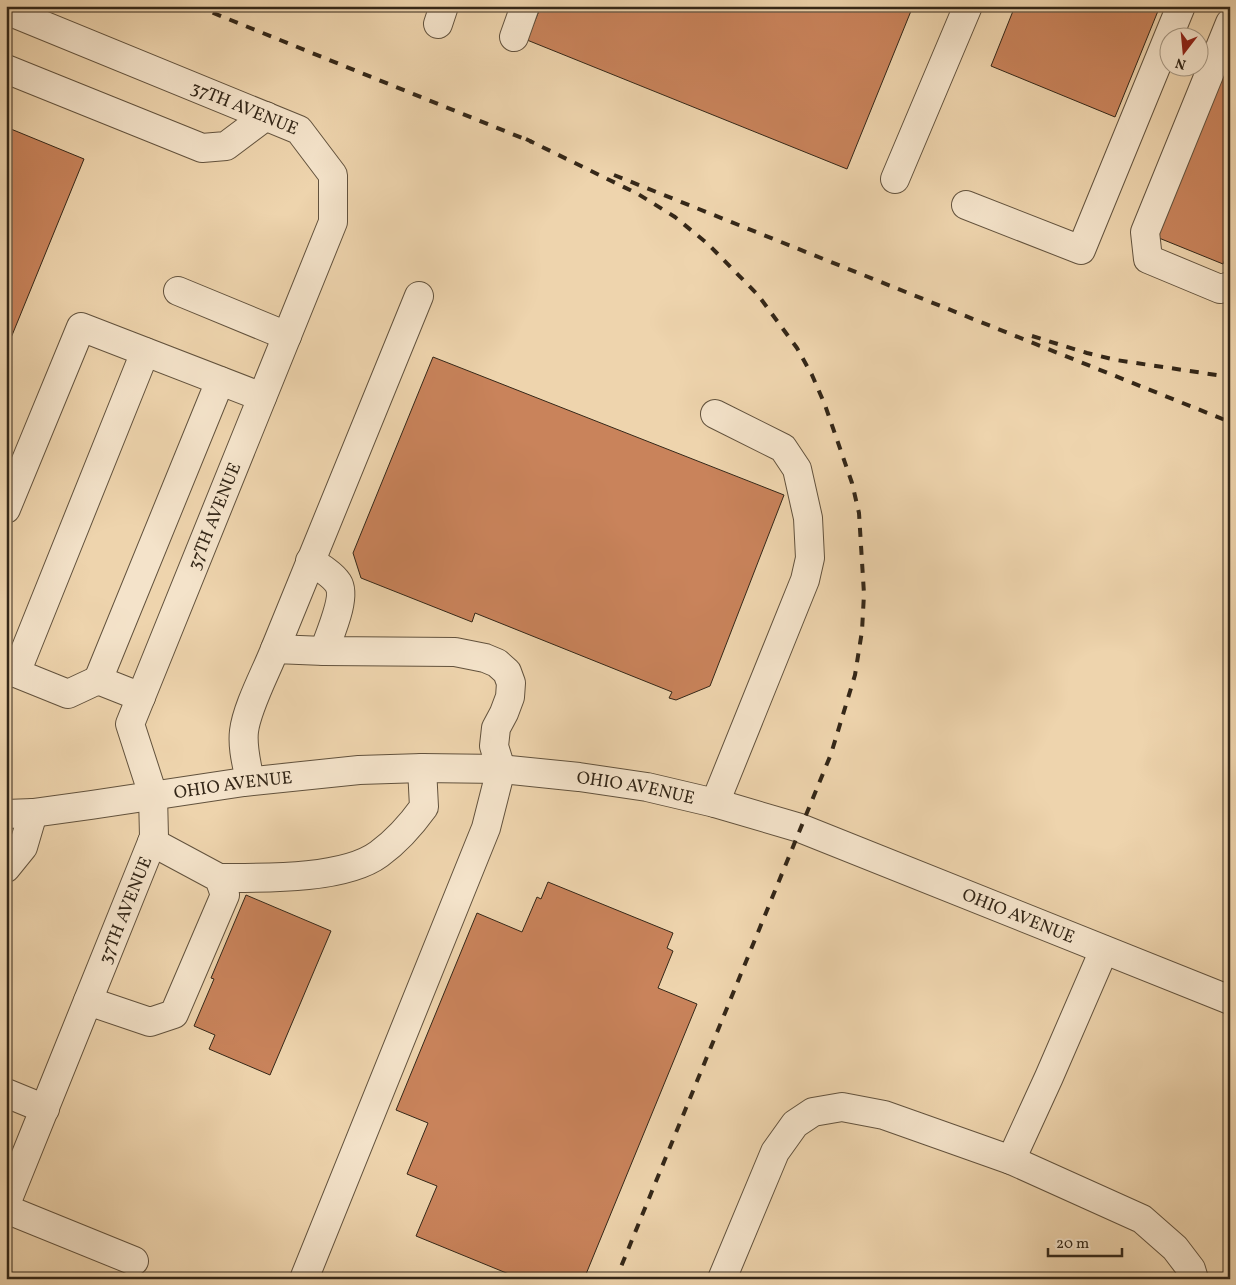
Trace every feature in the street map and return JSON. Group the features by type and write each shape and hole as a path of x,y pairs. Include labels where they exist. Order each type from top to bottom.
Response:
{"street":[{"path":"514,37 525,6"},
{"path":"895,179 968,6"},
{"path":"966,205 1081,250 1181,6"},
{"name":"37TH AVENUE","path":"6,10 299,130 333,175 332,222 130,724 153,795 154,837 6,1204"},
{"path":"1230,23 1146,232 1148,260 1220,289 1230,286"},
{"path":"6,69 202,148 226,146 266,116"},
{"path":"178,291 287,336"},
{"path":"250,781 244,750 244,730 250,710 419,296"},
{"path":"6,509 81,327 262,397"},
{"path":"145,352 11,671 68,694 98,680 220,381"},
{"path":"715,414 783,448 797,469 808,518 810,558 805,580 716,804"},
{"path":"310,561 332,577 338,583 341,590 341,597 324,651"},
{"path":"275,648 324,651 455,652 485,658 498,663 507,672 511,683 510,697 496,728 494,746 501,770 486,828 304,1279"},
{"path":"98,680 141,698"},
{"path":"152,842 219,878 278,878 346,869 378,855 408,829 424,808 422,768"},
{"name":"OHIO AVENUE","path":"20,814 250,781 359,770 422,768 501,770 579,777 647,787 800,828 1230,1000"},
{"path":"6,868 23,847 20,814"},
{"path":"88,1001 150,1022 174,1014 225,896 219,878"},
{"path":"1011,1160 1104,950"},
{"path":"6,1093 45,1109"},
{"path":"722,1279 775,1152 795,1124 814,1112 842,1107 884,1115 1011,1160 1142,1219 1175,1248 1191,1268 1194,1279"},
{"path":"6,1209 134,1261"}],"building":[{"path":"541,6 913,6 847,169 527,40"},
{"path":"1015,6 1160,6 1115,117 991,66"},
{"path":"1230,49 1230,248 1223,264 1154,236"},
{"path":"6,127 84,159 6,350"},
{"path":"433,357 784,495 710,686 676,700 669,698 672,692 475,613 472,622 361,578 353,553"},
{"path":"548,882 673,933 667,948 673,951 658,988 697,1004 584,1279 521,1279 416,1236 437,1186 407,1174 428,1123 396,1110 477,913 522,932 537,897 541,899"},
{"path":"246,895 331,931 270,1075 209,1049 215,1035 194,1026 214,979 211,978"}],"railway":[{"path":"196,6 532,142"},
{"path":"526,139 638,194 675,217 708,244 758,295 797,348 812,375 825,405 852,483 859,513 864,594 862,631 855,675 831,754 616,1279"},
{"path":"614,175 1230,422"},
{"path":"1032,336 1116,360 1230,377"}]}
